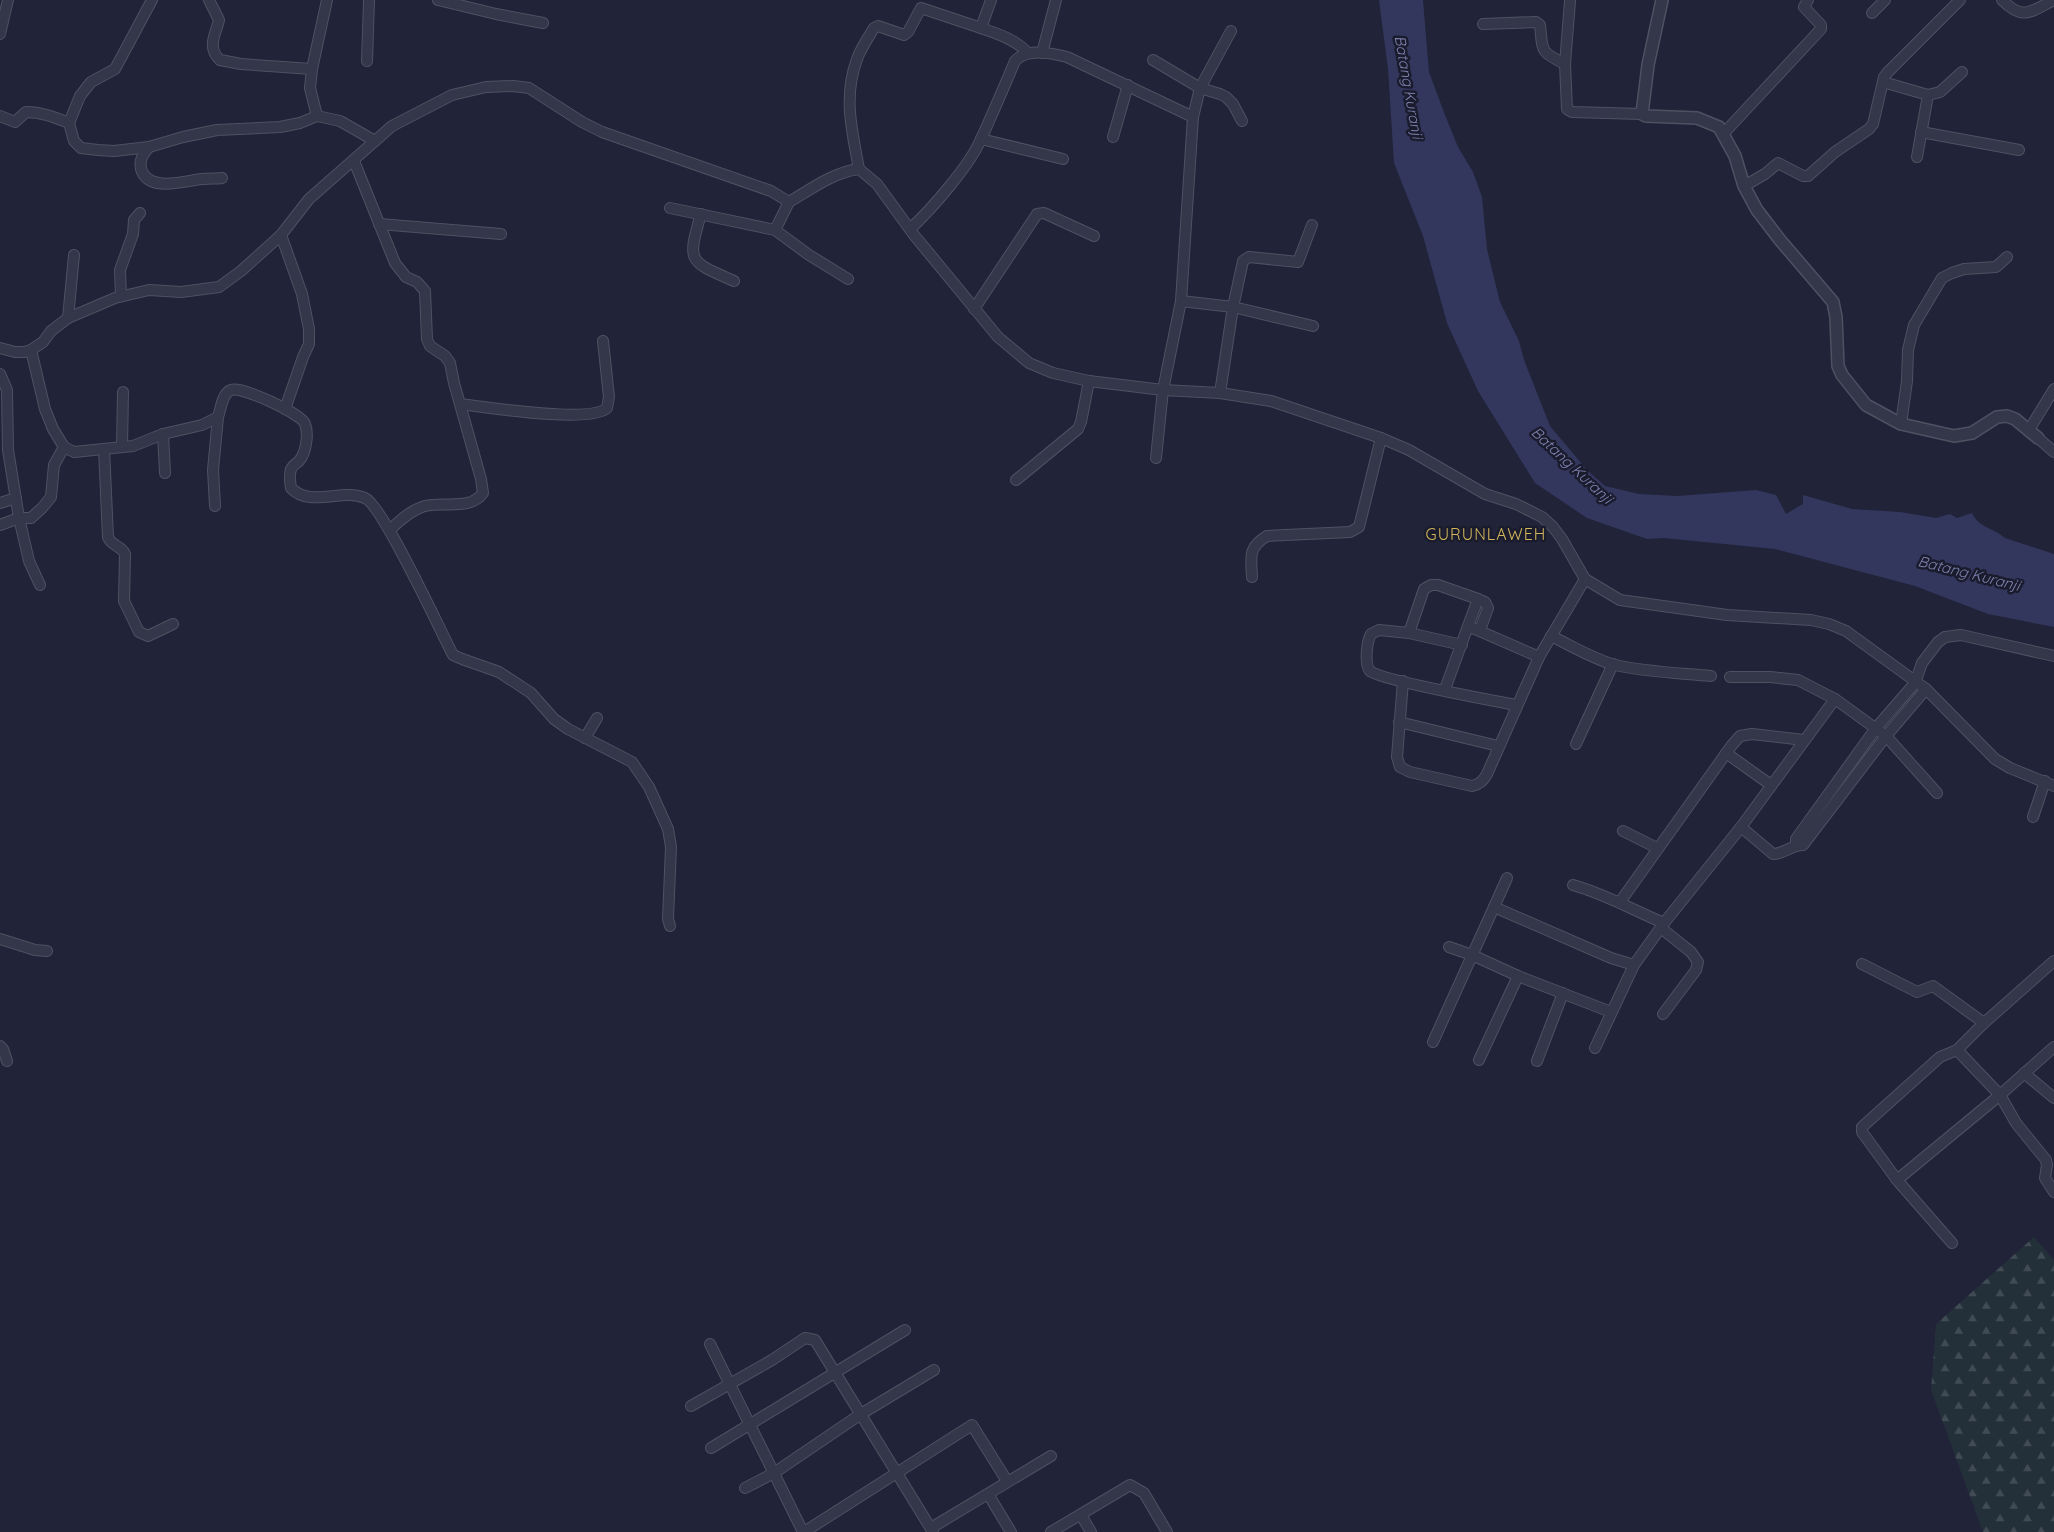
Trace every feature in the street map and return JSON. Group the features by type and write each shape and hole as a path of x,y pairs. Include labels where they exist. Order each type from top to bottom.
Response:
{"street":[{"path":"0,34 8,0"},
{"path":"152,0 115,69 91,82 80,96 69,123 74,141 81,148 114,151 149,147 217,130 280,127 300,123 317,116 340,121 375,141"},
{"path":"209,0 219,20 212,38 212,47 220,60 241,64 312,69"},
{"path":"317,116 310,88 312,69 327,0"},
{"path":"366,61 369,0"},
{"path":"438,0 543,23"},
{"path":"981,28 991,0"},
{"path":"1042,53 1056,0"},
{"path":"1644,115 1648,65 1662,0"},
{"path":"1724,133 1821,29 1820,25 1804,7 1808,0"},
{"path":"1872,13 1885,0"},
{"path":"1744,186 1765,174 1778,163 1803,176 1810,175 1835,152 1869,129 1873,124 1882,82 1887,73 1960,0"},
{"path":"2002,0 2015,12 2022,14 2054,0"},
{"path":"1570,1 1565,64 1565,104 1569,111 1698,118 1714,123 1719,127 1735,156 1744,186 1757,210 1780,240 1834,302 1837,359 1842,375 1866,405 1901,424 1960,436 1972,433 2002,415 2015,419 2054,452"},
{"path":"1028,53 1021,45 1007,37 923,4 908,32 904,35 878,26 874,28 857,59 848,114 859,169 876,184 974,309 998,337 1021,358 1053,372 1089,381 1162,390 1220,393 1270,401 1381,438 1410,450 1484,494 1516,504 1542,517 1558,533 1585,579 1620,600 1630,603 1727,615 1789,618 1829,624 1854,637 1926,690 1995,759 2010,768 2050,784 2033,817"},
{"path":"1483,24 1536,22 1540,25 1541,43 1544,51 1565,64"},
{"path":"1156,458 1162,390 1181,301 1193,117 1200,88 1231,31"},
{"path":"910,229 934,205 973,155 1015,61 1022,55 1042,53 1067,57 1193,117"},
{"path":"1153,60 1200,88 1226,97 1233,104 1242,121"},
{"path":"1882,82 1934,95 1962,72"},
{"path":"1114,136 1128,85"},
{"path":"0,348 16,352 31,350 43,342 51,331 68,318 101,302 122,296 149,290 181,292 219,287 241,271 281,234 310,199 399,122 452,95 486,88 513,86 530,88 582,122 602,132 771,191 789,202"},
{"path":"1917,157 1928,95"},
{"path":"0,116 15,122 26,112 38,112 69,123"},
{"path":"1921,132 2019,150"},
{"path":"981,139 1063,159"},
{"path":"149,147 143,154 140,162 145,176 151,181 168,184 206,178 222,178"},
{"path":"354,161 395,263 406,277 416,282 425,291 427,339 430,346 445,356 450,363 481,480 482,493 477,501 468,504 426,506 412,511 390,530"},
{"path":"775,230 789,202 848,170 859,169"},
{"path":"670,208 775,230 809,255 848,279"},
{"path":"122,296 120,270 133,234 134,220 140,213"},
{"path":"974,309 1037,214 1044,213 1094,236"},
{"path":"701,214 692,243 694,258 706,268 734,281"},
{"path":"379,224 501,234"},
{"path":"1220,393 1233,307 1243,261 1250,257 1298,262 1312,225"},
{"path":"281,234 302,294 309,329 309,344 285,409"},
{"path":"68,318 74,255"},
{"path":"1901,424 1907,381 1908,350 1914,325 1931,295 1942,278 1964,269 1996,266 2007,256"},
{"path":"1181,301 1233,307 1313,326"},
{"path":"460,404 547,414 598,414 607,408 609,397 603,341"},
{"path":"31,350 45,409 53,429 64,447 74,452 133,446 163,434 202,425 218,417"},
{"path":"0,374 7,390 8,450 19,518 29,561 40,585"},
{"path":"1016,480 1078,429 1089,381"},
{"path":"2029,430 2054,389"},
{"path":"215,506 213,470 218,417 225,394 231,390 236,390 256,396 303,419 306,433 303,452 290,472 291,488 301,495 366,498 372,503 390,530 453,655 498,672 531,693 554,719 585,738 632,762 649,787 668,829 671,847 668,919 670,926"},
{"path":"122,447 123,392"},
{"path":"163,434 165,473"},
{"path":"1252,577 1253,548 1256,542 1267,536 1350,532 1359,527 1381,438"},
{"path":"0,525 19,518 31,518 51,498 54,465 64,447"},
{"path":"104,449 108,537 125,554 124,594 130,615 142,635 148,636 173,624"},
{"path":"0,503 16,498"},
{"path":"1403,681 1398,763 1404,770 1410,772 1472,786 1482,782 1539,657 1585,579"},
{"path":"1409,633 1422,594 1427,587 1438,585 1485,602 1488,608 1480,630"},
{"path":"1444,689 1478,599"},
{"path":"1468,626 1539,657"},
{"path":"1462,645 1409,633 1374,631 1369,636 1368,668 1372,672 1403,681 1516,705"},
{"path":"1796,844 1796,839 1876,728 1915,683 1922,663 1932,648 1945,637 1961,635 2054,656"},
{"path":"1551,636 1589,655 1613,664 1637,669 1711,676"},
{"path":"1576,744 1613,664"},
{"path":"1730,677 1770,677 1798,680 1835,699 1886,736 1937,793"},
{"path":"1740,827 1773,854 1780,853 1796,844 1800,846 1805,843 1886,736 1926,690"},
{"path":"1596,1048 1634,965 1662,925 1740,827 1835,699"},
{"path":"585,738 597,718"},
{"path":"1399,722 1498,746"},
{"path":"1620,902 1737,739 1744,734 1804,740"},
{"path":"1726,753 1771,785"},
{"path":"1834,788 1843,795"},
{"path":"1623,831 1644,844 1657,848"},
{"path":"1433,1042 1508,878"},
{"path":"1573,885 1620,902 1662,925 1691,952 1698,962 1696,970 1663,1014"},
{"path":"1494,907 1611,958 1634,965"},
{"path":"0,938 35,950 47,952"},
{"path":"1449,947 1611,1012"},
{"path":"1952,1243 1897,1180 1862,1132 1862,1127 1940,1056 1957,1050 1984,1023 2054,962"},
{"path":"1862,964 1917,992 1933,986 1984,1023"},
{"path":"1479,1060 1518,976"},
{"path":"1537,1061 1563,993"},
{"path":"0,1046 7,1061"},
{"path":"1897,1180 2000,1095 2054,1047"},
{"path":"1957,1050 2000,1095 2016,1123 2046,1160 2051,1163 2045,1178 2054,1192"},
{"path":"2024,1073 2054,1098"},
{"path":"711,1448 905,1330"},
{"path":"691,1406 805,1338 815,1340 932,1530 1007,1481 1051,1456"},
{"path":"710,1344 804,1532 972,1425 1007,1481"},
{"path":"745,1488 774,1473 861,1414 934,1370"},
{"path":"1051,1532 1130,1485 1144,1494 1167,1532"},
{"path":"988,1494 1011,1532"},
{"path":"1082,1515 1091,1532"}],"green space":[{"path":"2034,1237 2054,1260 2054,1532 1983,1532 1931,1390 1936,1324"}],"water":[{"name":"Batang Kuranji","path":"1379,0 1423,0 1429,72 1458,147 1473,172 1482,197 1487,249 1500,302 1519,341 1524,360 1550,426 1587,470 1605,486 1639,494 1677,496 1756,490 1776,495 1786,514 1803,504 1803,495 1852,509 1900,512 1936,518 1950,514 1957,518 1972,513 1979,522 2005,538 2054,554 2054,627 1988,614 1915,586 1775,549 1664,538 1647,539 1587,518 1535,483 1478,391 1447,323 1423,236 1394,163 1388,69"}],"district":[{"name":"GURUNLAWEH","path":"1486,534"}]}
